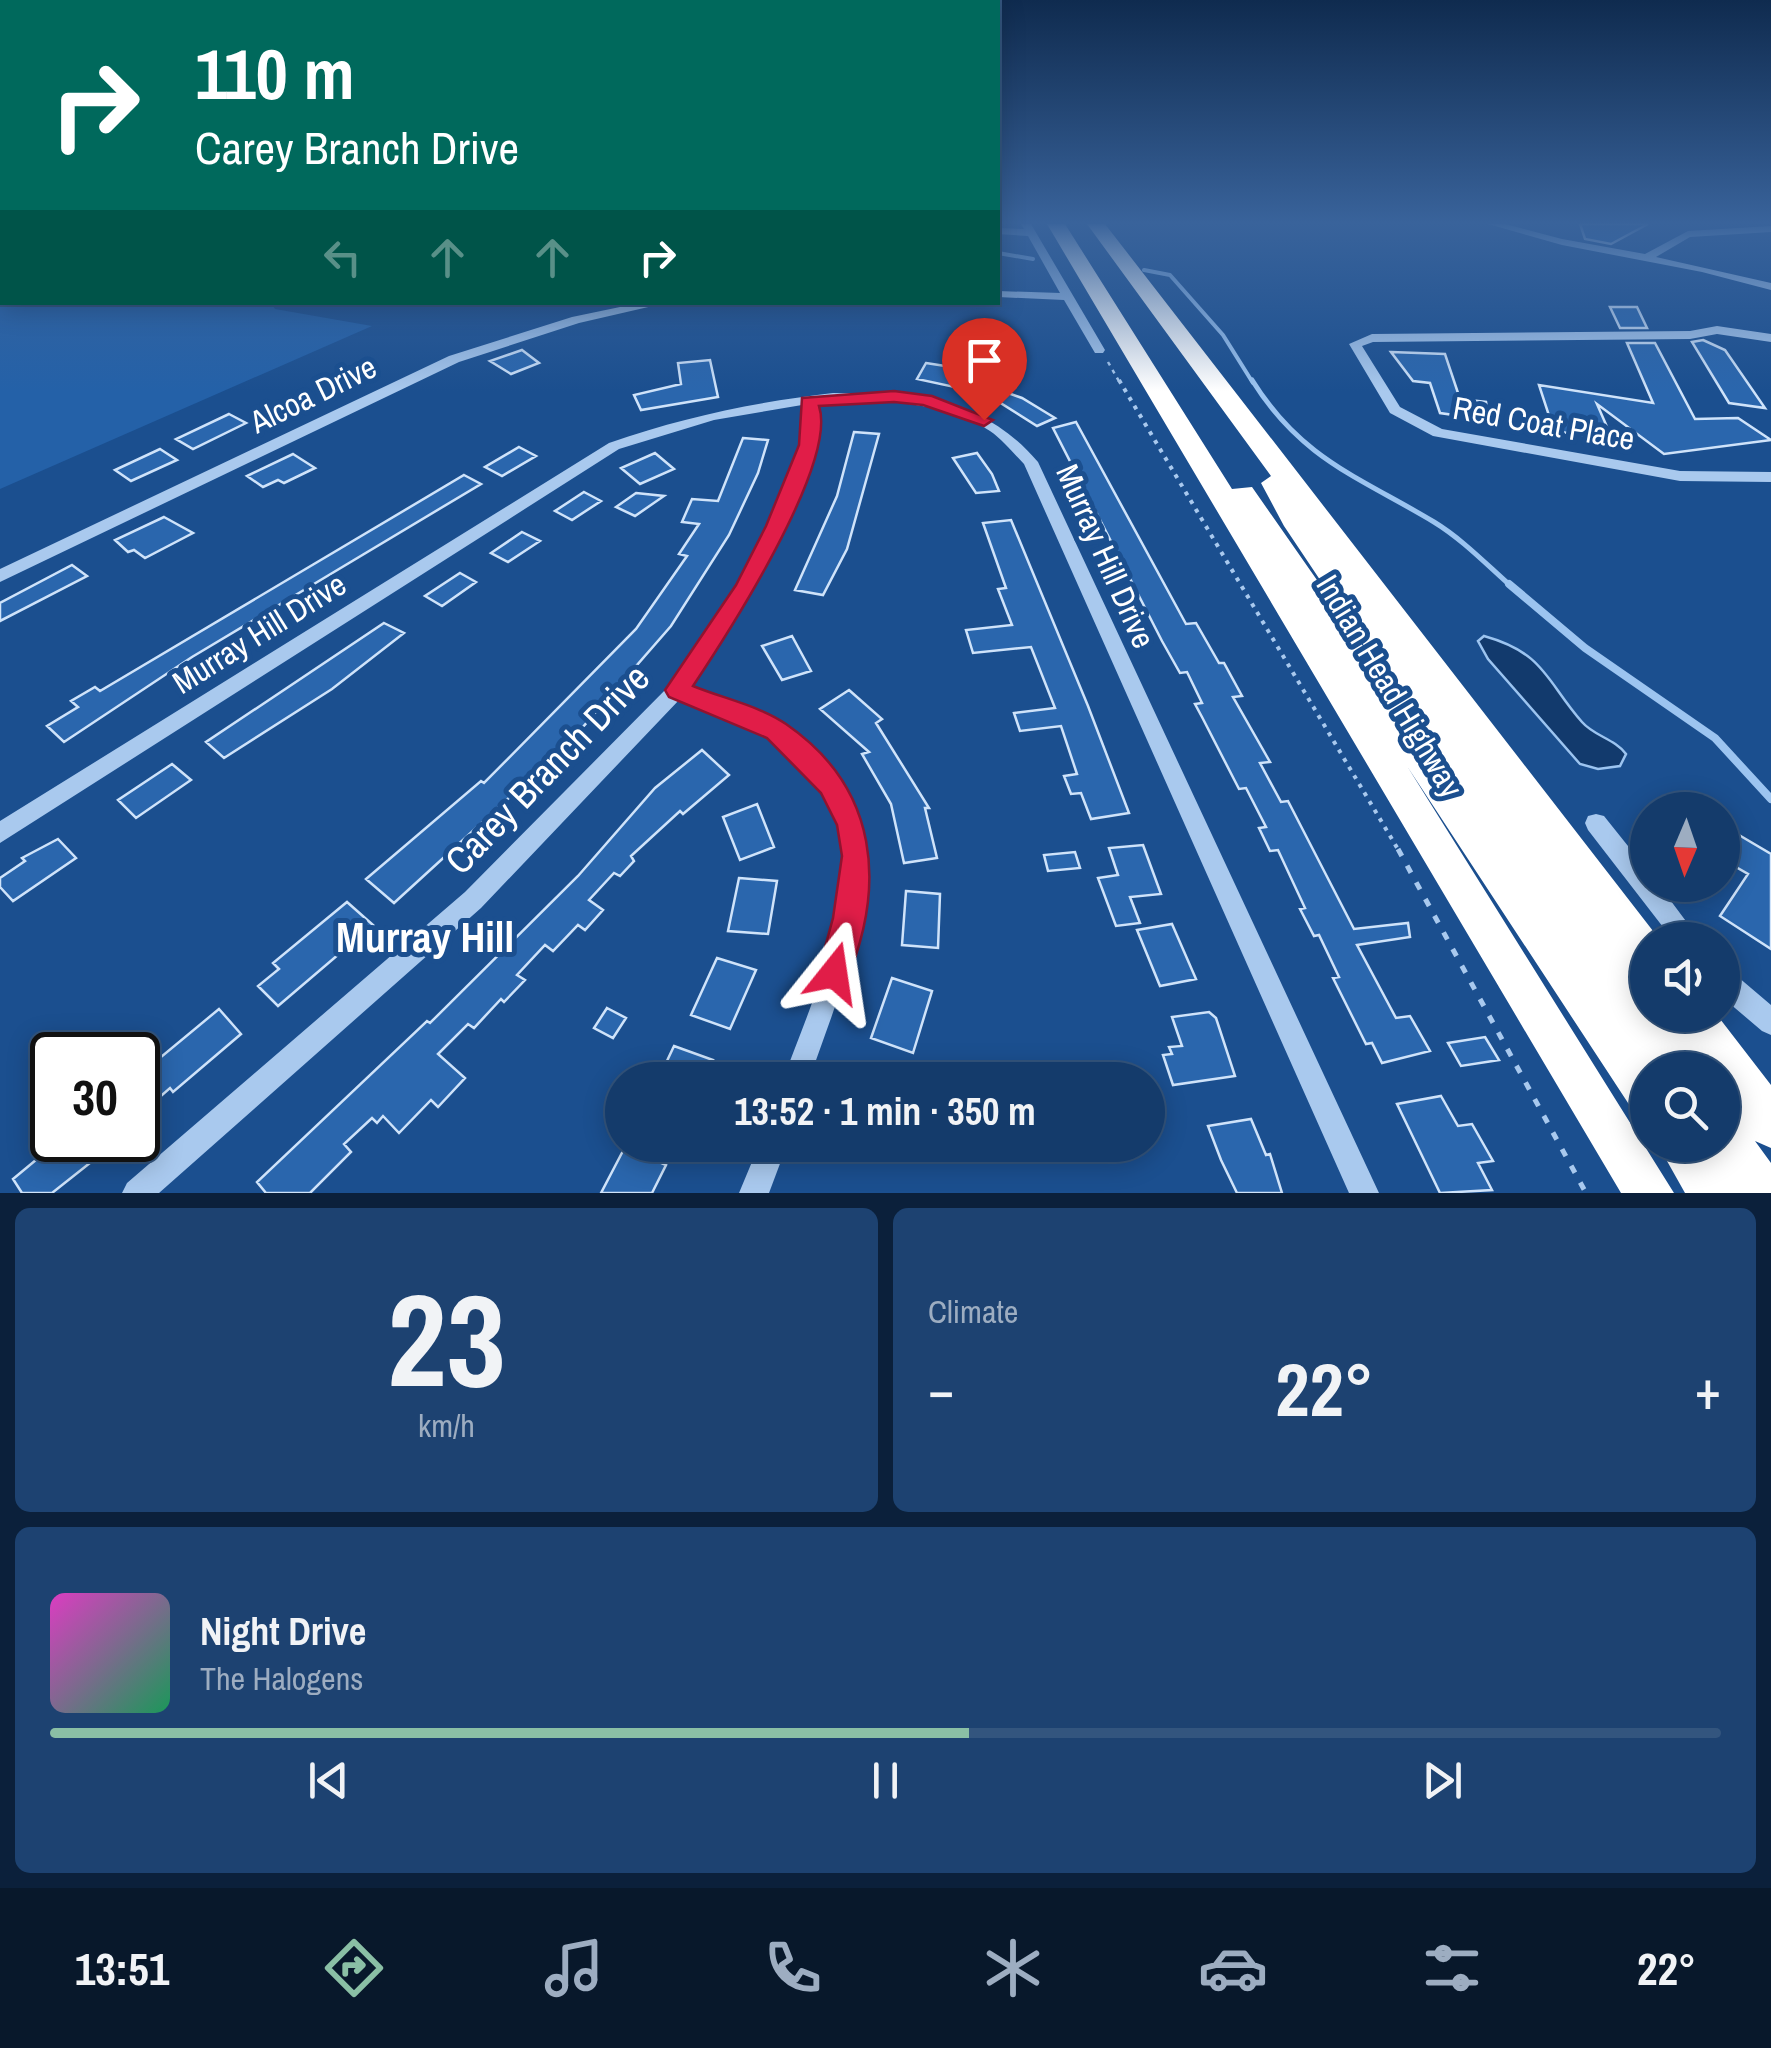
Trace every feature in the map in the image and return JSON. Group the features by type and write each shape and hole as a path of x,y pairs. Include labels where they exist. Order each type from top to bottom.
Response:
{"highway":[{"name":"Indian Head Highway","path":"1082,280 1108,336 1650,1193"},
{"name":"Indian Head Highway","path":"1138,280 1630,934"},
{"path":"1108,336 1270,529 1630,1066"},
{"path":"1239,412 1298,526 1663,1052"},
{"path":"1703,1032 1771,1124"},
{"path":"1693,1162 1714,1193"},
{"path":"1740,1162 1762,1193"}],"street":[{"path":"1058,280 1068,297 1108,336"},
{"path":"1739,280 1771,288"},
{"path":"1000,294 1068,297"},
{"name":"Alcoa Drive","path":"0,576 438,365 576,320 649,305"},
{"name":"Red Coat Place","path":"1771,338 1717,330 1690,335 1358,340 1360,356 1395,410 1438,433 1680,476 1771,476"},
{"name":"Murray Hill Drive","path":"0,834 596,456 684,423 808,402 872,396 926,400 984,420 1021,448 1067,534 1144,714 1364,1193"},
{"name":"Carey Branch Drive","path":"137,1193 473,900 678,690 746,587 777,526 808,445 813,417 808,402"},
{"path":"678,690 776,730 820,770 851,824 857,856 848,918 802,1062"},
{"path":"1596,823 1674,922"},
{"path":"1740,995 1771,1022"},
{"path":"754,1193 766,1162"}],"path":[{"path":"1108,336 1586,1193"}],"shaded area":[{"path":"0,305 272,305 275,309 372,326 0,489"},
{"path":"1484,636 1532,660 1582,722 1626,754 1620,766 1598,769 1580,764 1488,659 1478,641"}],"building":[{"path":"1610,307 1637,307 1647,328 1620,328"},
{"path":"1703,340 1725,350 1765,408 1729,403 1692,342"},
{"path":"1627,343 1655,343 1695,419 1738,418 1771,440 1664,454 1597,404 1611,436 1606,436 1608,439 1554,431 1539,385 1653,403"},
{"path":"522,350 539,363 511,374 490,361"},
{"path":"1391,352 1445,354 1460,399 1486,402 1489,420 1440,413 1430,383 1413,381"},
{"path":"710,360 718,397 641,410 634,395 681,384 678,363"},
{"path":"926,363 974,373 959,388 917,379"},
{"path":"983,384 1022,398 1055,418 1037,426 980,390"},
{"path":"229,414 246,423 193,449 176,439"},
{"path":"1076,422 1186,624 1196,623 1219,663 1224,663 1242,696 1233,697 1270,762 1260,763 1281,802 1288,801 1354,929 1408,923 1410,937 1357,945 1396,1018 1410,1016 1430,1051 1382,1063 1372,1043 1366,1044 1333,978 1339,977 1319,935 1314,936 1300,909 1305,908 1278,850 1270,851 1259,828 1266,827 1246,788 1239,789 1195,704 1202,703 1187,672 1180,673 1162,641 1053,428"},
{"path":"854,432 879,434 847,549 823,595 795,590 837,496"},
{"path":"743,438 768,440 758,473 729,535 671,626 568,744 394,903 366,879 481,781 484,783 636,629 687,556 679,554 699,524 682,522 692,499 718,501"},
{"path":"519,447 536,456 502,476 485,467"},
{"path":"160,449 177,460 131,481 115,470"},
{"path":"655,453 674,469 640,484 621,468"},
{"path":"977,453 999,491 976,493 953,458"},
{"path":"293,454 315,468 284,483 278,480 263,487 247,476"},
{"path":"464,475 481,484 192,657 64,742 47,726 78,707 71,701 95,687 100,691"},
{"path":"584,492 601,501 572,520 555,511"},
{"path":"636,493 664,496 635,516 616,507"},
{"path":"164,517 193,533 145,558 134,550 128,552 115,540"},
{"path":"1011,520 1129,813 1091,819 1081,793 1071,794 1064,776 1077,774 1061,726 1020,731 1014,713 1055,708 1031,647 973,653 966,630 1012,625 998,589 1006,588 983,523"},
{"path":"522,532 540,541 508,562 491,553"},
{"path":"72,565 87,576 0,621 0,603"},
{"path":"460,573 476,582 442,606 425,596"},
{"path":"384,623 404,633 332,689 224,758 206,742"},
{"path":"792,636 811,671 782,680 762,646"},
{"path":"849,690 882,719 876,723 929,808 925,808 937,858 904,863 891,804 862,754 869,752 820,709"},
{"path":"702,750 729,775 683,814 680,811 631,856 634,861 620,876 614,873 589,900 603,910 585,930 578,925 553,951 545,945 517,975 525,980 504,1002 501,999 474,1028 468,1024 438,1054 465,1078 438,1107 431,1100 399,1133 383,1116 377,1123 372,1118 344,1144 351,1152 310,1193 266,1193 257,1182 427,1021 430,1023 578,876 655,788"},
{"path":"172,764 191,780 136,818 118,800"},
{"path":"757,804 774,847 740,860 723,817"},
{"path":"1740,836 1771,854 1771,949 1740,929 1740,922 1729,922 1720,916 1729,902 1740,902 1740,886 1748,874 1740,869"},
{"path":"58,839 76,858 13,901 0,887 0,878 25,861 22,858"},
{"path":"1143,845 1161,894 1130,897 1140,923 1116,926 1098,878 1118,875 1109,848"},
{"path":"1075,852 1080,868 1048,871 1044,855"},
{"path":"739,878 777,881 768,934 728,931"},
{"path":"906,891 940,894 938,948 902,945"},
{"path":"347,902 373,925 278,1006 258,986 279,969 273,963"},
{"path":"1172,924 1196,979 1160,986 1137,930"},
{"path":"717,958 756,970 730,1029 691,1015"},
{"path":"892,978 932,991 913,1053 871,1038"},
{"path":"607,1008 626,1018 613,1038 594,1028"},
{"path":"219,1009 241,1034 173,1092 170,1088 160,1097 160,1058"},
{"path":"1209,1012 1216,1018 1235,1076 1173,1085 1163,1055 1172,1054 1169,1047 1182,1046 1172,1017"},
{"path":"1485,1037 1499,1060 1461,1066 1448,1043"},
{"path":"674,1046 713,1060 712,1062 666,1062"},
{"path":"1441,1096 1458,1126 1472,1124 1493,1161 1478,1163 1492,1190 1440,1193 1397,1104"},
{"path":"1251,1119 1266,1155 1270,1154 1282,1193 1237,1193 1208,1126"},
{"path":"33,1162 91,1162 52,1193 22,1193 13,1179"},
{"path":"617,1162 666,1165 652,1193 601,1193"}],"waterway":[{"path":"1174,280 1223,335 1253,383"},
{"path":"1252,380 1271,407 1311,448 1444,529 1512,587"},
{"path":"1509,584 1585,648 1715,738 1771,799"}],"district":[{"name":"Murray Hill","path":"425,937"}],"route":[{"path":"834,973 848,918 857,856 851,824 831,785 776,730 678,690 746,587 777,526 808,445 813,417 808,402 894,396 926,400 984,420"}]}
